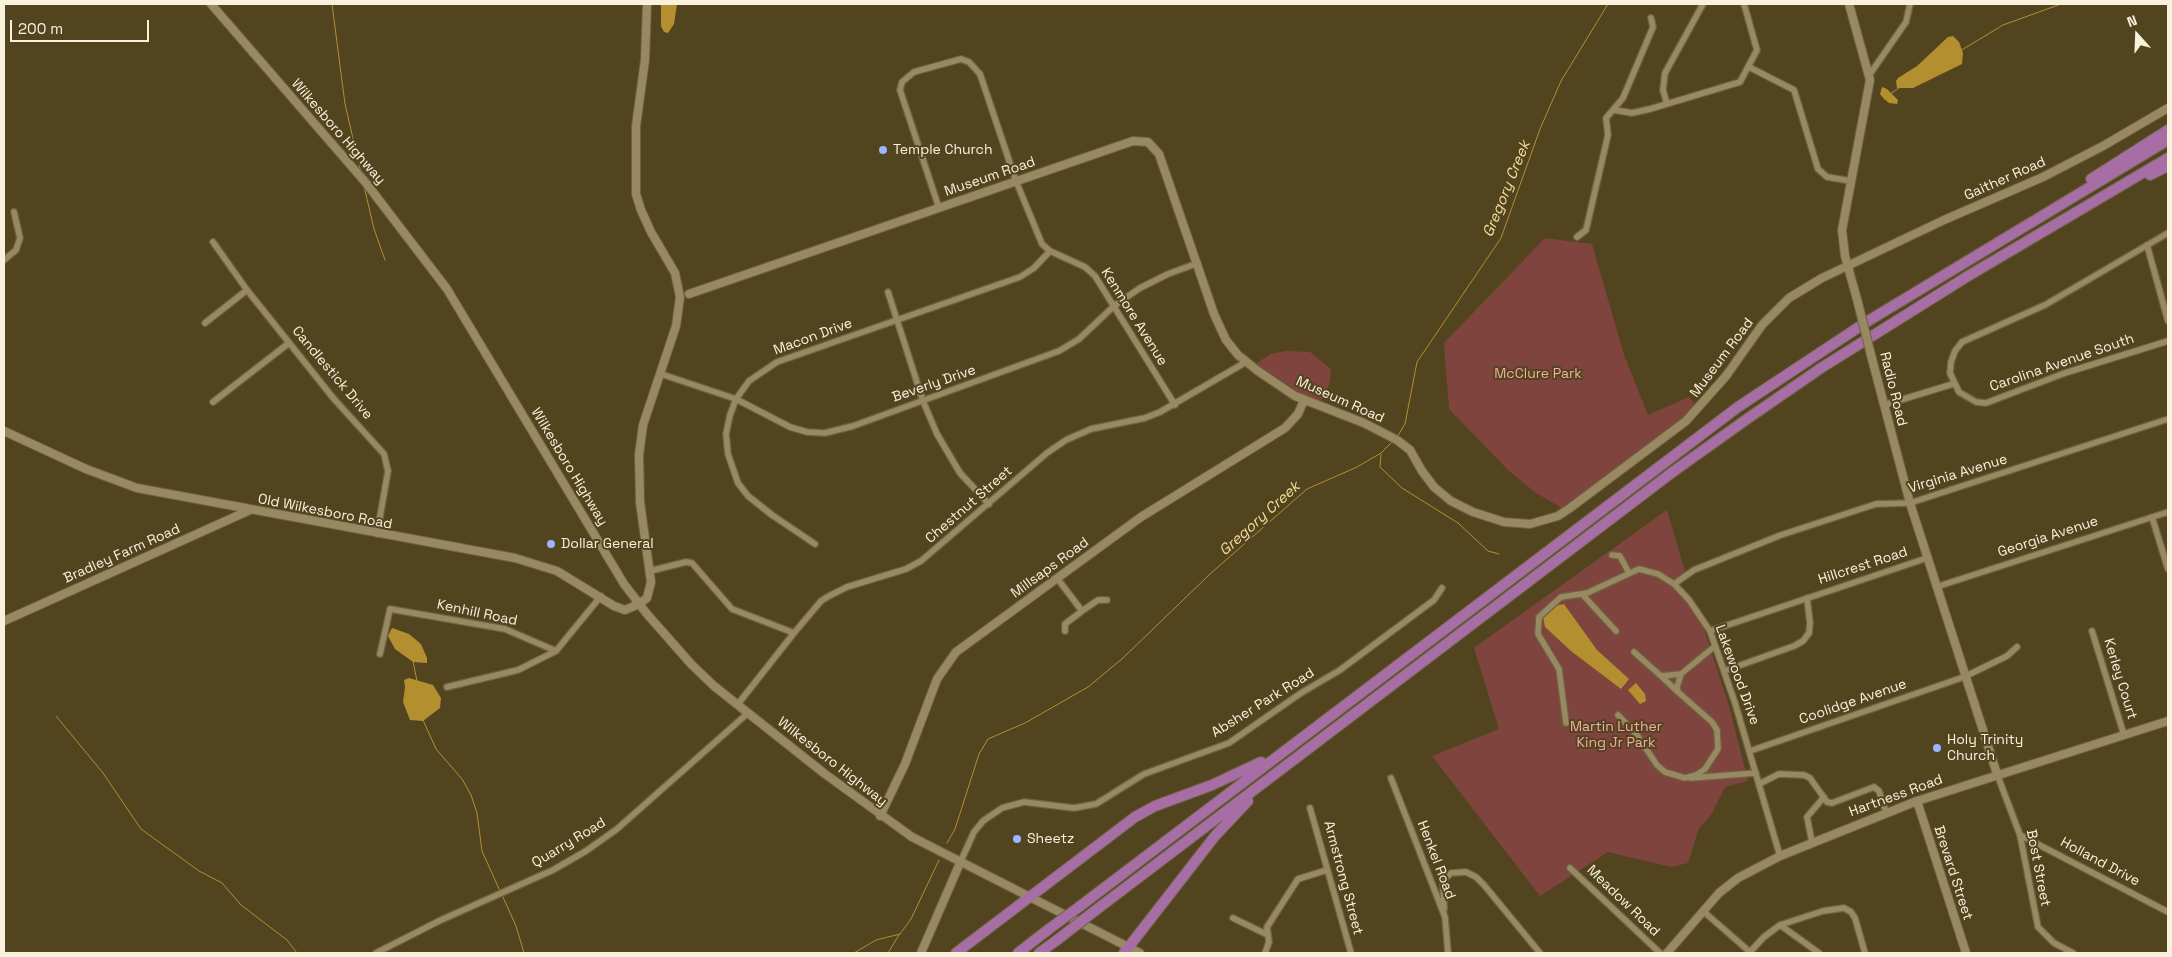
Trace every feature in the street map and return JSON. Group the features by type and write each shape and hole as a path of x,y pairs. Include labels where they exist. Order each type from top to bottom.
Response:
{"highway":[{"path":"2012,233 2108,167 2168,130"},
{"path":"1018,953 1738,407 1842,338 2168,140"},
{"path":"1039,953 1658,483 1747,420 1830,363 2168,158"},
{"path":"2088,205 2168,166"},
{"path":"956,953 1028,897 1076,864 1135,817 1155,806 1248,770 1330,716"},
{"path":"1127,951 1215,836 1284,767"}],"street":[{"name":"Wilkesboro Highway","path":"211,4 366,182 448,289 605,552 639,604 692,665 748,713 880,816 960,863 1028,897 1127,951 1140,953"},
{"path":"639,604 650,593 650,571 640,502 639,456 644,425 676,326 680,297 675,273 651,232 636,194 636,126 645,60 647,4"},
{"path":"1667,104 1664,90 1665,73 1702,4"},
{"path":"1614,110 1632,113 1740,82 1749,67 1756,47 1744,4"},
{"name":"Radio Road","path":"1849,4 1870,74 1842,230 1858,303 1910,503 1964,677 1997,774"},
{"path":"1870,74 1906,22 1910,4"},
{"path":"1578,237 1586,230 1608,135 1606,118 1623,98 1653,27 1651,18"},
{"name":"Kenmore Avenue","path":"939,208 901,99 902,82 914,72 961,59 976,67 1037,236 1050,251 1085,267 1095,276 1175,405"},
{"path":"1749,67 1794,90 1818,169 1826,177 1851,181"},
{"name":"Gaither Road","path":"1849,266 1944,220 2040,179 2103,146 2168,108"},
{"name":"Museum Road","path":"689,294 1132,141 1148,142 1159,154 1222,333 1246,362 1304,400 1358,420 1394,438 1410,450 1434,487 1462,507 1504,522 1530,524 1545,521 1570,508 1686,421 1707,400 1774,311 1805,288 1849,266"},
{"path":"4,260 16,250 20,238 14,212"},
{"path":"1884,405 1954,384 1950,373 1950,362 1962,342 2045,305 2168,233"},
{"name":"Candlestick Drive","path":"213,242 247,290 334,399 384,454 388,471 377,534"},
{"path":"2147,245 2168,321"},
{"name":"Macon Drive","path":"815,544 748,496 738,483 728,454 726,434 736,399 749,381 776,362 1020,277 1034,268 1050,251"},
{"name":"Beverly Drive","path":"660,374 736,399 790,427 807,432 825,433 853,426 1059,352 1096,325 1114,306 1140,288 1168,274 1198,263"},
{"path":"205,322 247,290"},
{"path":"888,292 923,401 947,454 960,473 989,504"},
{"path":"680,297 689,294"},
{"name":"Carolina Avenue South","path":"1954,384 1967,398 1986,402 2065,373 2168,341"},
{"path":"213,402 289,342"},
{"name":"Chestnut Street","path":"738,704 821,601 847,587 906,569 921,561 1047,453 1066,440 1107,424 1145,418 1175,405 1246,362"},
{"name":"Millsaps Road","path":"880,816 900,775 936,679 945,664 962,647 1141,517 1285,428 1298,414 1304,400"},
{"name":"Virginia Avenue","path":"1674,584 1694,570 1780,536 1876,504 1910,503 2168,419"},
{"name":"Old Wilkesboro Road","path":"4,431 120,482 163,494 515,558 557,571 625,610 639,604"},
{"name":"Bradley Farm Road","path":"4,621 250,510"},
{"name":"Georgia Avenue","path":"1936,587 2168,512"},
{"path":"2152,517 2168,570"},
{"path":"1566,723 1559,669 1538,634 1538,622 1542,613 1561,597 1582,594 1629,573 1620,556 1612,555"},
{"name":"Hillcrest Road","path":"1710,631 1927,558"},
{"path":"650,571 692,563 732,609 794,633"},
{"name":"Lakewood Drive","path":"1629,573 1639,569 1647,570 1674,584 1699,612 1710,631 1750,751 1780,856"},
{"path":"1057,578 1082,611"},
{"name":"Absher Park Road","path":"960,863 967,845 979,827 991,814 1002,808 1024,802 1074,808 1096,804 1144,774 1229,743 1301,693 1340,670 1434,600 1442,588"},
{"path":"1582,594 1616,631"},
{"path":"447,688 518,670 556,650 600,596"},
{"name":"Hillcrest Road","path":"1724,671 1803,641 1809,633 1810,623 1807,598"},
{"path":"1065,631 1065,624 1082,611 1098,600 1107,600"},
{"name":"Kenhill Road","path":"380,654 390,610 505,629 556,650"},
{"name":"Kerley Court","path":"2092,631 2124,735"},
{"path":"1661,676 1681,674 1715,646"},
{"name":"Coolidge Avenue","path":"1750,751 1964,677 2007,656 2017,648"},
{"path":"1634,652 1712,722 1717,730 1718,749 1705,769 1685,778"},
{"path":"1678,692 1681,674"},
{"name":"Quarry Road","path":"376,953 441,920 553,870 586,851 617,829 748,713"},
{"path":"1618,715 1636,735 1657,765 1665,772 1685,778 1756,773"},
{"name":"Hartness Road","path":"1667,953 1719,894 1738,878 1780,856 1917,801 2168,721"},
{"path":"1708,762 1710,772 1714,777"},
{"path":"1759,784 1778,774 1804,776 1810,778 1827,802 1832,803 1874,788 1879,791 1886,812"},
{"name":"Bost Street","path":"1997,774 2020,834 2038,926 2054,943 2072,953"},
{"name":"Henkel Road","path":"1391,778 1445,917 1448,953"},
{"path":"1812,842 1807,817 1824,798"},
{"name":"Brevard Street","path":"1917,801 1966,953"},
{"name":"Armstrong Street","path":"1310,808 1350,953"},
{"name":"Holland Drive","path":"2020,834 2168,912"},
{"path":"921,953 960,863"},
{"name":"Meadow Road","path":"1570,868 1660,953"},
{"path":"1265,953 1269,942 1267,927 1298,879 1327,870"},
{"path":"1445,917 1443,880 1451,873 1466,872 1484,885 1540,953"},
{"path":"1703,911 1750,953 1764,937 1780,925 1823,911 1844,908 1851,912 1855,918 1865,953"},
{"path":"1234,918 1268,935"},
{"path":"1780,925 1819,953"}],"green space":[{"name":"McClure Park","path":"1545,238 1592,244 1624,355 1648,415 1689,397 1699,409 1567,511 1536,493 1509,471 1449,409 1444,343"},
{"path":"1286,351 1310,352 1331,369 1329,385 1321,401 1305,396 1256,364 1270,354"},
{"name":"Martin Luther King Jr Park","path":"1667,510 1687,578 1672,588 1687,603 1702,623 1729,706 1748,781 1725,787 1711,815 1699,828 1688,863 1671,867 1608,852 1540,896 1432,756 1499,729 1474,648"}],"shaded area":[{"path":"661,4 677,4 674,24 668,33 664,32 661,26"},
{"path":"1953,36 1959,42 1963,53 1962,64 1913,88 1897,88 1896,81 1898,78 1917,66 1948,37"},
{"path":"1882,87 1887,89 1898,100 1897,104 1889,103 1884,99 1880,94"},
{"path":"1564,604 1597,650 1629,679 1621,689 1571,651 1545,627 1543,617 1555,606"},
{"path":"392,628 409,634 421,644 427,658 427,663 413,662 395,649 388,636"},
{"path":"409,678 433,685 441,698 440,708 423,721 410,720 403,702 404,680"},
{"path":"1636,683 1645,694 1646,701 1640,704 1628,690"}],"waterway":[{"path":"332,4 345,104 361,173"},
{"name":"Gregory Creek","path":"1397,437 1405,424 1417,362 1501,238 1540,129 1561,81 1608,4"},
{"path":"1960,51 2003,25 2061,4"},
{"path":"1890,94 1899,88"},
{"path":"364,186 374,229 385,260"},
{"name":"Gregory Creek","path":"947,843 955,829 979,754 988,739 1025,723 1088,687 1123,658 1210,574 1307,489 1357,467 1381,453 1392,442"},
{"path":"1381,454 1380,467 1402,488 1458,523 1488,551 1499,554"},
{"path":"413,661 417,681"},
{"path":"56,716 103,773 141,829 199,871 222,883 241,905 287,940 297,953"},
{"path":"423,720 436,749 462,779 471,795 477,813 482,851 500,891"},
{"name":"Gregory Creek","path":"854,953 876,940 900,934 911,919 939,860"},
{"path":"502,895 516,926 524,953"},
{"path":"888,953 899,935"}],"place":[{"name":"Temple Church","path":"883,150"},
{"name":"Dollar General","path":"551,544"},
{"name":"Holy Trinity Church","path":"1937,748"},
{"name":"Sheetz","path":"1017,839"}]}
